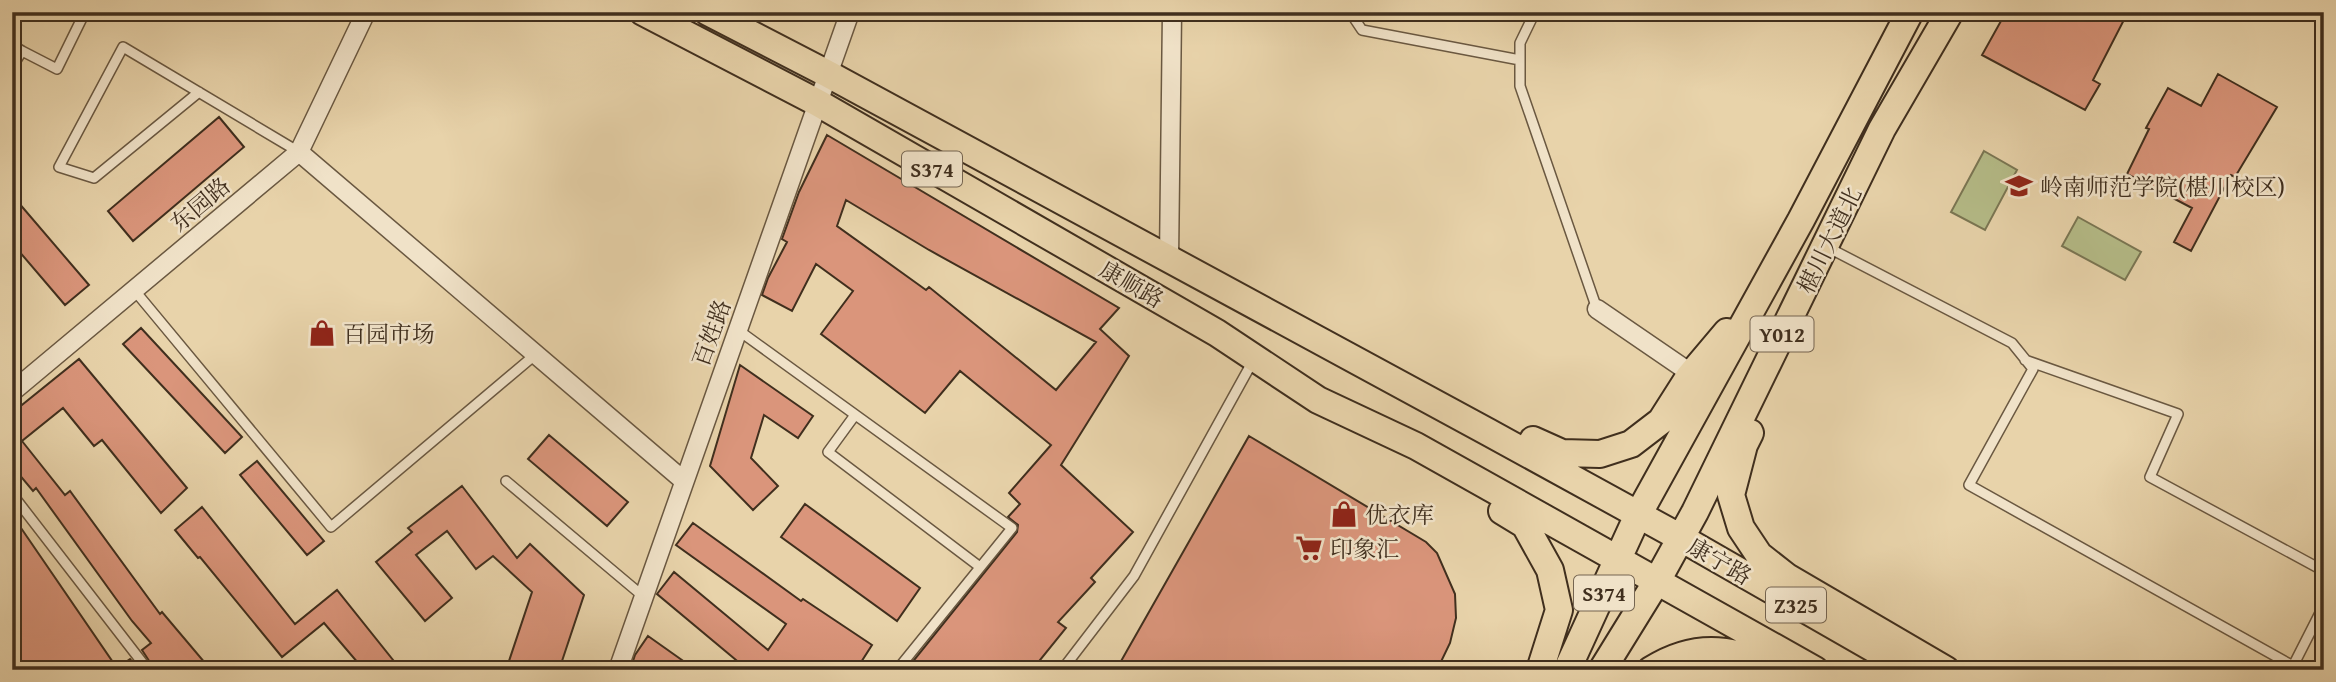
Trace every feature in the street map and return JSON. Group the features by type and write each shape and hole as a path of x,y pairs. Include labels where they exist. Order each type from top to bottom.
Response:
{"main road":[{"name":"康顺路","path":"643,12 818,103 1217,333 1318,400 1416,446 1618,561"},
{"name":"康顺路","path":"708,12 828,74 1638,515"},
{"path":"1638,515 1757,300 1910,12"},
{"name":"椹川大道北","path":"1681,538 1882,130 1950,12"},
{"path":"1436,404 1497,424 1562,453 1600,454 1631,444 1661,421 1715,344 1757,300"},
{"path":"1786,328 1771,390 1744,445 1731,495 1741,528 1759,555 1787,577 1946,670"},
{"path":"1318,400 1525,525 1550,570 1559,610 1541,670"},
{"name":"康宁路","path":"1638,515 1911,670"},
{"name":"S374","path":"1567,670 1638,515"},
{"name":"S374","path":"1602,670 1681,538"},
{"name":"S374","path":"1618,561 1657,581"},
{"name":"Z325","path":"1657,581 1815,670"},
{"path":"1651,670 1667,660 1699,650 1741,653 1788,670"}],"street":[{"name":"东园路","path":"12,392 299,152 366,12"},
{"name":"百姓路","path":"618,670 850,12"},
{"path":"1169,259 1172,12"},
{"path":"299,152 684,481"},
{"path":"1597,309 1692,374"}],"lane":[{"path":"12,45 57,69 85,12"},
{"path":"1350,12 1362,30 1520,60"},
{"path":"1535,12 1520,43 1520,86 1597,309"},
{"path":"198,92 94,178 59,167 123,47 299,152"},
{"path":"12,67 22,51"},
{"path":"1825,246 2012,343 2032,369 1969,485 2293,666 2324,605"},
{"path":"135,291 331,527 536,354"},
{"path":"738,330 1012,528 897,670"},
{"path":"1062,670 1134,576 1254,358"},
{"path":"2025,360 2178,414 2150,477 2324,571"},
{"path":"855,415 828,452 980,567"},
{"path":"506,481 643,597"},
{"path":"12,494 148,670"}],"green space":[{"path":"1984,151 2017,170 1985,230 1951,212"},
{"path":"2078,217 2141,252 2125,280 2062,246"}],"building":[{"path":"2006,12 2128,12 2093,80 2100,84 2085,110 1982,55"},
{"path":"2218,74 2277,107 2235,177 2231,175 2191,251 2174,242 2192,208 2127,174 2149,129 2146,128 2168,88 2201,106"},
{"path":"219,117 244,147 133,241 108,211"},
{"path":"827,135 1119,308 1100,329 1129,356 1061,465 1133,532 1091,578 1095,582 1058,622 1066,628 1032,670 906,670 1017,532 1018,525 1008,517 1020,504 1009,493 1051,445 960,371 925,413 821,334 853,291 816,264 792,311 762,295 787,242 782,239 799,192","holes":["846,200 929,250 1096,342 1056,390 929,287 926,290 837,226"]},
{"path":"12,195 89,285 65,305 12,243"},
{"path":"141,328 242,437 225,453 123,344"},
{"path":"79,359 187,488 161,513 102,440 94,446 63,408 22,441 65,495 70,491 160,614 162,612 211,670 155,670 142,650 151,643 132,621 36,488 33,491 12,466 12,413"},
{"path":"740,365 813,416 798,438 764,415 751,458 778,486 753,510 710,466"},
{"path":"549,435 628,502 607,526 528,459"},
{"name":"印象汇","path":"1249,436 1426,542 1437,553 1455,594 1456,618 1450,643 1437,670 1116,670"},
{"path":"257,461 324,541 307,555 240,475"},
{"path":"462,486 517,558 530,544 584,595 559,670 506,670 532,592 493,556 476,569 447,531 416,555 452,598 425,621 376,562 412,532 408,528"},
{"path":"805,504 920,588 897,621 781,537"},
{"path":"202,507 295,624 337,590 401,670 364,670 324,623 282,657 175,530"},
{"path":"693,523 801,601 803,599 872,645 856,670 748,670 657,594 674,572 768,650 786,624 676,545"},
{"path":"21,528 117,668 130,659 139,670 12,670 12,534"},
{"path":"648,636 696,670 630,670 635,655"}],"place":[{"name":"岭南师范学院(椹川校区)","path":"2019,186"},
{"name":"百园市场","path":"322,333"},
{"name":"优衣库","path":"1344,514"},
{"name":"印象汇","path":"1309,548"}]}
